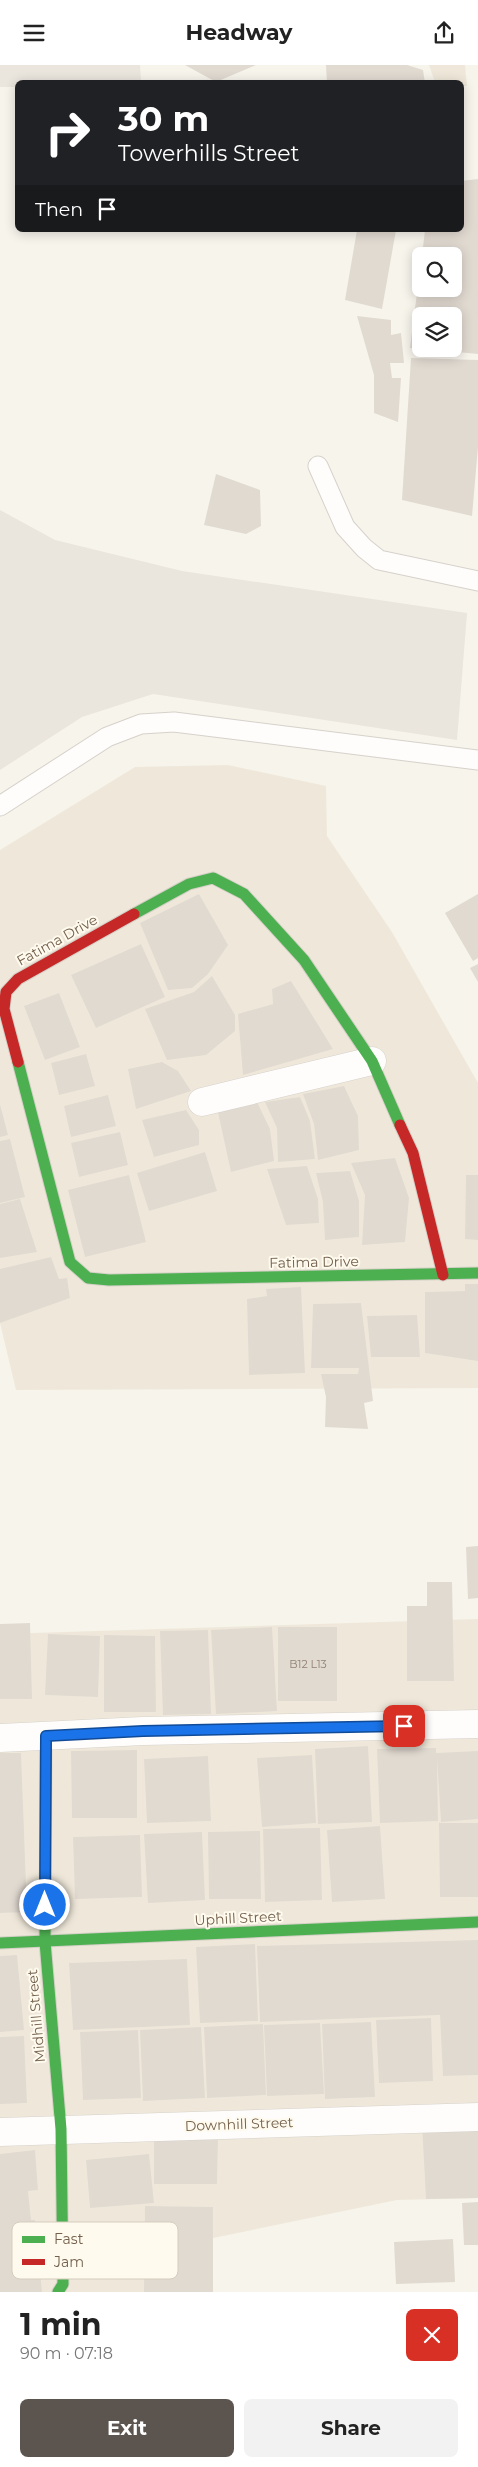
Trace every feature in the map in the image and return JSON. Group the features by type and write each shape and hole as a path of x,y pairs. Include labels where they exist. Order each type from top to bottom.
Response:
{"street":[{"name":"Fatima Drive","path":"443,1275 413,1153 372,1061 304,960 244,894 213,878 189,884 18,979 6,992 4,1009 70,1262 88,1278 109,1280 443,1275 478,1273"},
{"path":"202,1102 372,1061"},
{"path":"0,1738 152,1730 478,1724"},
{"name":"Midhill Street","path":"46,1736 45,1942 61,2129 62,2222"},
{"name":"Uphill Street","path":"0,1943 478,1922"},
{"name":"Downhill Street","path":"0,2131 478,2117"},
{"name":"Midhill Street","path":"58,2292 62,2279"}],"lane":[{"path":"318,466 345,527 364,548 379,560 478,581"},
{"path":"0,806 107,737 141,724 174,722 478,760"}],"shaded area":[{"path":"0,65 140,65 141,80 15,80 15,87 0,87"},
{"path":"429,65 465,65 467,86 464,86 464,80 434,80"},
{"path":"0,510 55,540 182,571 467,613 457,740 153,694 82,717 0,770"},
{"path":"228,765 326,786 327,836 392,932 478,1083 478,1388 16,1390 0,1323 0,850 135,767"},
{"path":"478,1619 478,2198 397,2200 189,2243 178,2261 178,2222 12,2222 12,2279 167,2279 159,2292 0,2292 0,1634"}],"building":[{"path":"185,65 256,65 221,80 212,80"},
{"path":"326,65 407,65 423,70 425,80 327,80"},
{"path":"478,179 478,354 462,352 462,307 415,307 416,297 462,297 462,247 423,247 425,232 464,232 464,181"},
{"path":"357,232 396,232 382,309 345,300"},
{"path":"357,316 391,320 391,335 401,333 404,363 390,363 392,378 401,378 398,422 374,413 374,375"},
{"path":"412,332 412,348 410,348"},
{"path":"411,358 478,360 478,447 472,516 402,500"},
{"path":"216,474 260,490 261,526 246,534 204,525"},
{"path":"199,894 228,945 208,974 192,988 168,990 140,923"},
{"path":"478,894 478,958 473,961 445,913"},
{"path":"141,944 165,997 96,1028 71,975"},
{"path":"478,964 478,982 470,968"},
{"path":"212,976 235,1015 235,1031 206,1055 167,1060 145,1009 194,992"},
{"path":"291,981 333,1049 243,1075 238,1014 273,1004 272,989"},
{"path":"59,993 80,1047 45,1060 24,1006"},
{"path":"86,1054 95,1086 59,1095 51,1063"},
{"path":"162,1062 178,1071 191,1091 136,1109 128,1069"},
{"path":"344,1086 358,1116 359,1150 318,1160 314,1124 303,1094"},
{"path":"108,1095 116,1126 71,1137 64,1106"},
{"path":"300,1097 310,1121 315,1159 278,1162 277,1128 265,1102"},
{"path":"256,1100 270,1129 274,1161 231,1172 217,1108"},
{"path":"0,1104 8,1135 0,1137"},
{"path":"186,1110 199,1130 199,1145 154,1157 142,1120"},
{"path":"120,1132 128,1165 79,1177 71,1143"},
{"path":"10,1139 25,1197 0,1203 0,1141"},
{"path":"205,1152 217,1191 149,1211 137,1173"},
{"path":"395,1158 409,1198 405,1242 362,1245 365,1195 351,1163"},
{"path":"307,1166 318,1199 319,1223 286,1225 267,1169"},
{"path":"350,1171 359,1201 359,1237 325,1240 323,1202 316,1173"},
{"path":"129,1175 146,1242 85,1257 68,1190"},
{"path":"466,1175 478,1175 478,1240 465,1239"},
{"path":"20,1199 37,1252 0,1258 0,1204"},
{"path":"51,1257 59,1279 67,1278 70,1298 0,1323 0,1269"},
{"path":"465,1284 478,1284 478,1361 425,1353 425,1292 465,1291"},
{"path":"301,1287 305,1373 249,1375 247,1299 267,1296 266,1289"},
{"path":"361,1303 373,1401 364,1403 368,1429 325,1427 326,1397 321,1374 358,1374 359,1368 311,1368 313,1304"},
{"path":"417,1315 420,1357 371,1357 367,1316"},
{"path":"478,1546 478,1598 468,1599 466,1547"},
{"path":"427,1582 452,1582 454,1681 407,1681 407,1606 427,1606"},
{"path":"30,1623 32,1699 0,1699 0,1624"},
{"path":"272,1627 277,1711 216,1714 211,1630"},
{"path":"278,1627 337,1627 337,1701 278,1701"},
{"path":"208,1630 211,1714 163,1715 160,1631"},
{"path":"48,1634 100,1636 98,1697 45,1695"},
{"path":"104,1635 155,1636 156,1712 104,1712"},
{"path":"368,1746 372,1822 318,1824 315,1749"},
{"path":"436,1748 436,1753 478,1751 478,1819 441,1822 437,1758 438,1821 380,1823 377,1749"},
{"path":"137,1750 137,1818 72,1818 71,1751"},
{"path":"0,1753 21,1753 27,1912 0,1913"},
{"path":"312,1755 316,1823 262,1827 257,1758"},
{"path":"208,1756 211,1821 147,1823 144,1759"},
{"path":"439,1823 478,1823 478,1897 440,1897"},
{"path":"380,1826 385,1899 332,1902 327,1830"},
{"path":"320,1828 322,1900 265,1902 263,1829"},
{"path":"260,1831 261,1899 209,1899 208,1832"},
{"path":"202,1832 205,1900 148,1903 144,1834"},
{"path":"140,1835 142,1897 75,1899 73,1837"},
{"path":"478,1940 478,2075 443,2076 440,2015 260,2022 257,1946"},
{"path":"255,1944 258,2021 200,2023 196,1947"},
{"path":"17,1955 24,2030 0,2032 0,1956"},
{"path":"187,1959 190,2025 73,2030 69,1963"},
{"path":"431,2018 433,2081 379,2083 376,2020"},
{"path":"371,2022 375,2097 325,2099 322,2024"},
{"path":"320,2023 324,2094 267,2096 264,2025"},
{"path":"263,2024 266,2095 207,2098 204,2027"},
{"path":"201,2027 205,2098 143,2101 140,2030"},
{"path":"138,2030 141,2098 83,2100 80,2032"},
{"path":"24,2036 27,2103 0,2104 0,2037"},
{"path":"478,2122 478,2198 426,2199 422,2124"},
{"path":"154,2138 218,2139 217,2184 154,2184"},
{"path":"35,2150 38,2190 28,2191 31,2220 35,2220 35,2222 12,2222 12,2279 41,2279 42,2292 0,2292 0,2154"},
{"path":"149,2154 154,2203 90,2208 86,2160"},
{"path":"478,2202 478,2245 464,2245 462,2203"},
{"path":"145,2206 213,2207 213,2292 144,2292 144,2279 178,2279 178,2222 145,2222"},
{"path":"453,2239 455,2282 396,2284 394,2242"}],"traffic: fast":[{"path":"134,914 189,884 213,878 244,894 304,960 372,1061 400,1125"},
{"path":"18,1062 70,1262 88,1278 109,1280 478,1273"},
{"path":"46,1736 45,1942 61,2129 62,2222"},
{"path":"0,1943 478,1922"},
{"path":"58,2292 63,2284 63,2279"}],"traffic: jam":[{"path":"18,1062 4,1009 6,992 18,979 134,914"},
{"path":"400,1125 413,1153 443,1275"}],"route":[{"path":"45,1905 46,1736 143,1731 404,1726"}]}
